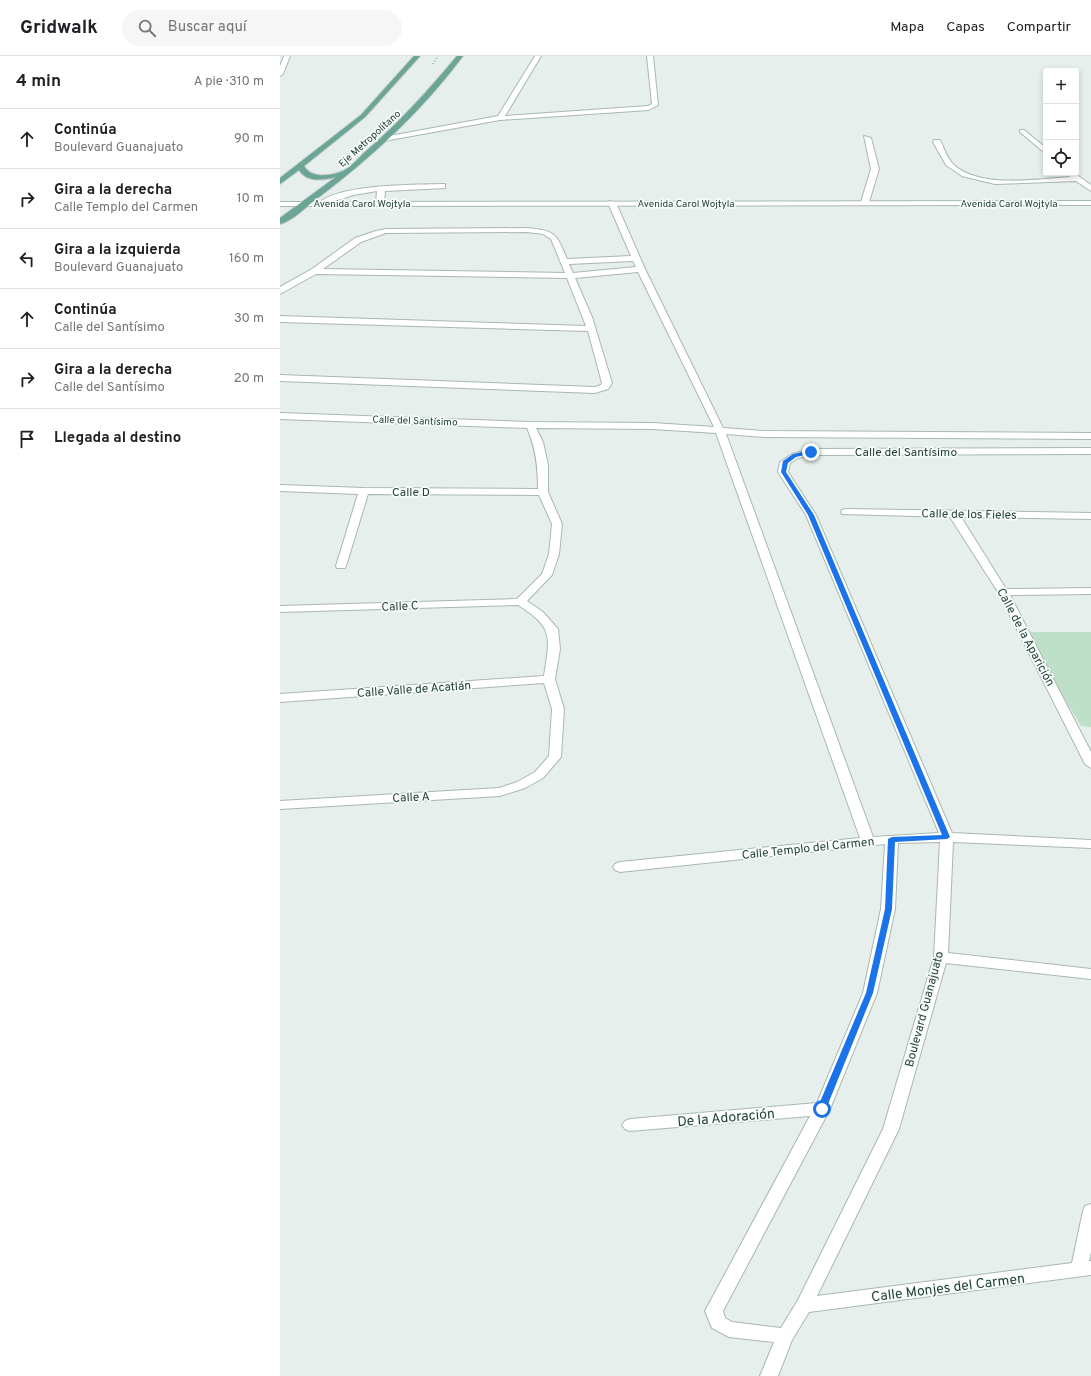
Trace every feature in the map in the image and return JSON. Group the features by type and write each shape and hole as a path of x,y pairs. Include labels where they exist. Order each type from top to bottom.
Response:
{"main road":[{"name":"Eje Metropolitano","path":"280,182 301,167 363,116 418,56"},
{"name":"Eje Metropolitano","path":"280,222 348,172 400,125 439,83 460,56"},
{"path":"301,167 303,171 316,177 327,177 348,172"}],"street":[{"path":"280,74 287,56"},
{"path":"500,118 538,56"},
{"path":"384,139 500,118 650,108 656,105 650,56"},
{"path":"1022,131 1043,149"},
{"path":"865,202 875,168 867,138"},
{"path":"937,142 952,168 962,174 979,180 994,182 1076,179"},
{"path":"1073,176 1091,189"},
{"path":"323,203 344,194 364,189 442,186"},
{"path":"380,203 381,188"},
{"name":"Avenida Carol Wojtyla","path":"280,204 865,202 1091,203"},
{"path":"612,203 636,258 720,431 868,842"},
{"path":"280,291 313,272 358,239 371,233 386,231 528,230 545,232 554,238 572,276 592,329 608,383 605,387 595,390 280,378"},
{"path":"566,262 636,258"},
{"path":"313,272 572,276 641,268"},
{"path":"280,319 592,329"},
{"name":"Calle del Santísimo","path":"280,416 530,425 653,426 771,434 1091,436"},
{"path":"530,425 538,442 543,465 543,492 557,524 554,554 547,575 520,602 539,614 552,629 554,649 549,679"},
{"name":"Calle del Santísimo","path":"811,515 783,472 785,462 795,456 811,452 1091,451"},
{"name":"Calle D","path":"280,488 364,491 543,492"},
{"path":"341,566 364,491"},
{"name":"Calle de los Fieles","path":"846,512 1091,516"},
{"name":"Calle de la Aparición","path":"953,513 1003,592 1085,738 1091,764"},
{"name":"Boulevard Guanajuato","path":"769,1376 786,1336 804,1305 891,1129 941,957 947,837 811,515"},
{"path":"1003,592 1091,591"},
{"name":"Calle C","path":"280,609 520,602"},
{"name":"Calle Valle de Acatlán","path":"280,698 549,679"},
{"name":"Calle A","path":"280,804 500,792 521,786 539,775 555,757 558,709 549,679"},
{"name":"Calle Templo del Carmen","path":"620,867 892,839 947,837 1091,844"},
{"path":"786,1336 729,1329 718,1323 714,1311 822,1109 870,993 888,909 892,839"},
{"path":"941,957 1091,974"},
{"name":"De la Adoración","path":"630,1125 822,1109"},
{"path":"1085,1269 1091,1211"},
{"name":"Calle Monjes del Carmen","path":"804,1305 1085,1269"}],"green space":[{"path":"1024,632 1091,632 1091,727 1081,726"}],"route":[{"path":"811,452 795,456 785,462 783,472 811,515 947,837 892,839 888,909 870,993 822,1109"}]}
